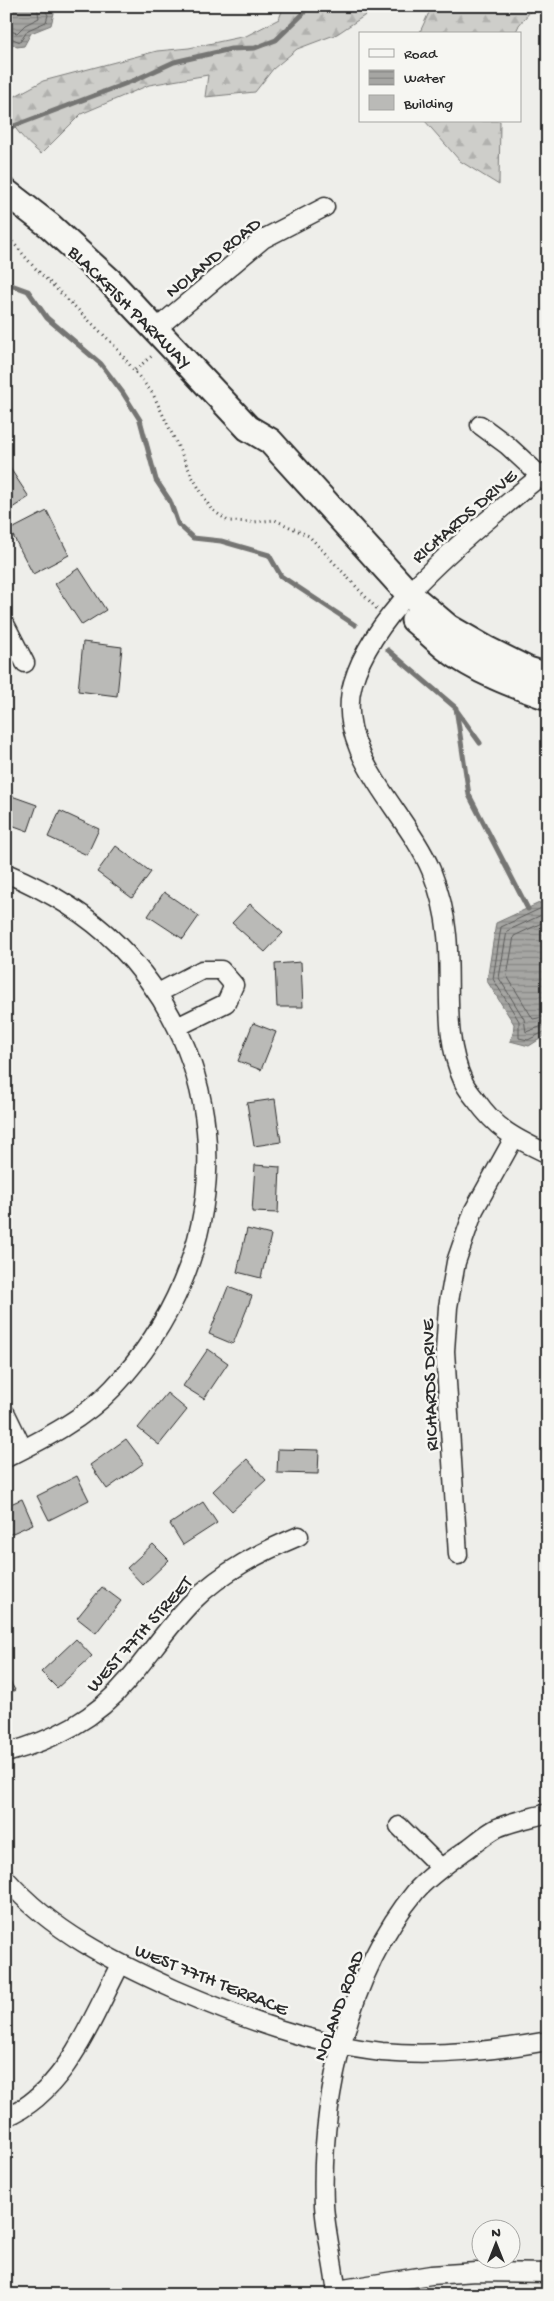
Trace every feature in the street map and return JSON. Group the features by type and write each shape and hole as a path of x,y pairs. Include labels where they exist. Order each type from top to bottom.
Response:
{"main road":[{"name":"BLACKFISH PARKWAY","path":"6,192 50,226 110,281 156,329 248,428 259,452 399,607"},
{"path":"399,607 448,627 528,670 548,676"},
{"path":"399,607 446,648 470,663 495,676 548,697"}],"street":[{"name":"NOLAND ROAD","path":"156,329 263,239 325,207"},
{"path":"480,425 545,477"},
{"name":"RICHARDS DRIVE","path":"545,477 431,569 399,607 361,660 352,686 350,711 353,732 361,756 421,849 434,879 441,902 447,935 452,1048 464,1084 501,1130 548,1154"},
{"path":"6,626 25,663"},
{"path":"6,873 33,884 63,901 90,921 117,944 158,993 177,1027 197,1077 208,1143 205,1203 192,1260 176,1300 154,1339 113,1388 79,1417 6,1458"},
{"path":"158,993 202,970 221,970 234,985 226,1003 177,1027"},
{"name":"RICHARDS DRIVE","path":"458,1555 445,1352 448,1307 456,1262 474,1210 514,1138"},
{"path":"6,1414 23,1449"},
{"name":"WEST 77TH STREET","path":"6,1753 60,1735 88,1718 126,1682 194,1600 220,1578 253,1557 299,1536"},
{"path":"399,1826 441,1868 496,1829 548,1813"},
{"name":"NOLAND ROAD","path":"337,2292 329,2251 324,2205 324,2150 329,2099 341,2044 367,1973 389,1932 416,1890 441,1868"},
{"name":"WEST 77TH TERRACE","path":"6,1879 50,1920 120,1965 235,2014 307,2037 381,2052 424,2054 477,2053 548,2041"},
{"path":"6,2117 32,2102 52,2085 68,2063 120,1965"},
{"path":"337,2292 431,2274 476,2272 548,2273"}],"path":[{"path":"6,234 33,266 113,344 153,394 193,478 211,509 228,521 253,522 275,520 309,536 399,607"}],"green space":[{"path":"284,6 379,6 337,34 297,49 273,69 255,92 205,97 208,75 149,85 81,114 41,154 17,131 9,117 6,101 43,81 157,51 189,48 246,36 279,19"},
{"path":"432,6 535,6 519,25 516,32 420,32"},
{"path":"426,122 500,122 499,185 460,161"}],"water":[{"path":"31,5 50,9 54,13 51,25 31,33 24,46 17,47 6,40 6,6"},
{"path":"548,899 548,1034 529,1046 510,1041 514,1024 487,981 496,923"}],"building":[{"path":"6,462 29,497 6,512"},
{"path":"47,511 69,555 33,574 10,530"},
{"path":"79,568 106,610 82,625 55,584"},
{"path":"83,642 122,647 117,696 78,691"},
{"path":"6,794 37,805 28,831 6,823"},
{"path":"60,811 99,829 87,855 48,837"},
{"path":"116,846 151,872 132,898 97,872"},
{"path":"164,892 199,916 183,939 148,916"},
{"path":"250,904 283,933 265,952 232,923"},
{"path":"301,962 303,1007 277,1007 275,964"},
{"path":"253,1023 276,1032 261,1070 238,1061"},
{"path":"275,1099 281,1142 254,1146 247,1103"},
{"path":"255,1165 280,1167 278,1213 252,1212"},
{"path":"247,1229 271,1235 261,1278 237,1272"},
{"path":"228,1287 252,1296 233,1344 209,1334"},
{"path":"208,1349 228,1363 204,1399 183,1386"},
{"path":"167,1393 187,1410 159,1445 138,1428"},
{"path":"126,1439 144,1463 107,1489 90,1465"},
{"path":"278,1449 319,1450 318,1474 277,1473"},
{"path":"247,1459 266,1480 232,1511 213,1491"},
{"path":"77,1476 89,1500 49,1520 37,1496"},
{"path":"22,1499 33,1524 6,1536 6,1506"},
{"path":"203,1502 217,1523 183,1545 170,1524"},
{"path":"153,1544 169,1560 143,1585 127,1568"},
{"path":"102,1587 121,1601 96,1633 77,1618"},
{"path":"76,1639 92,1656 57,1688 41,1672"},
{"path":"6,1675 15,1690 6,1695"}],"waterway":[{"path":"6,129 135,80 174,62 231,49 255,48 276,40 303,14 307,6"},
{"path":"6,283 28,291 47,318 101,364 123,393 140,420 156,480 170,501 178,524 193,538 221,541 269,555 281,576 355,625"},
{"path":"388,650 456,708 469,795 528,909"},
{"path":"457,711 480,743"}]}
